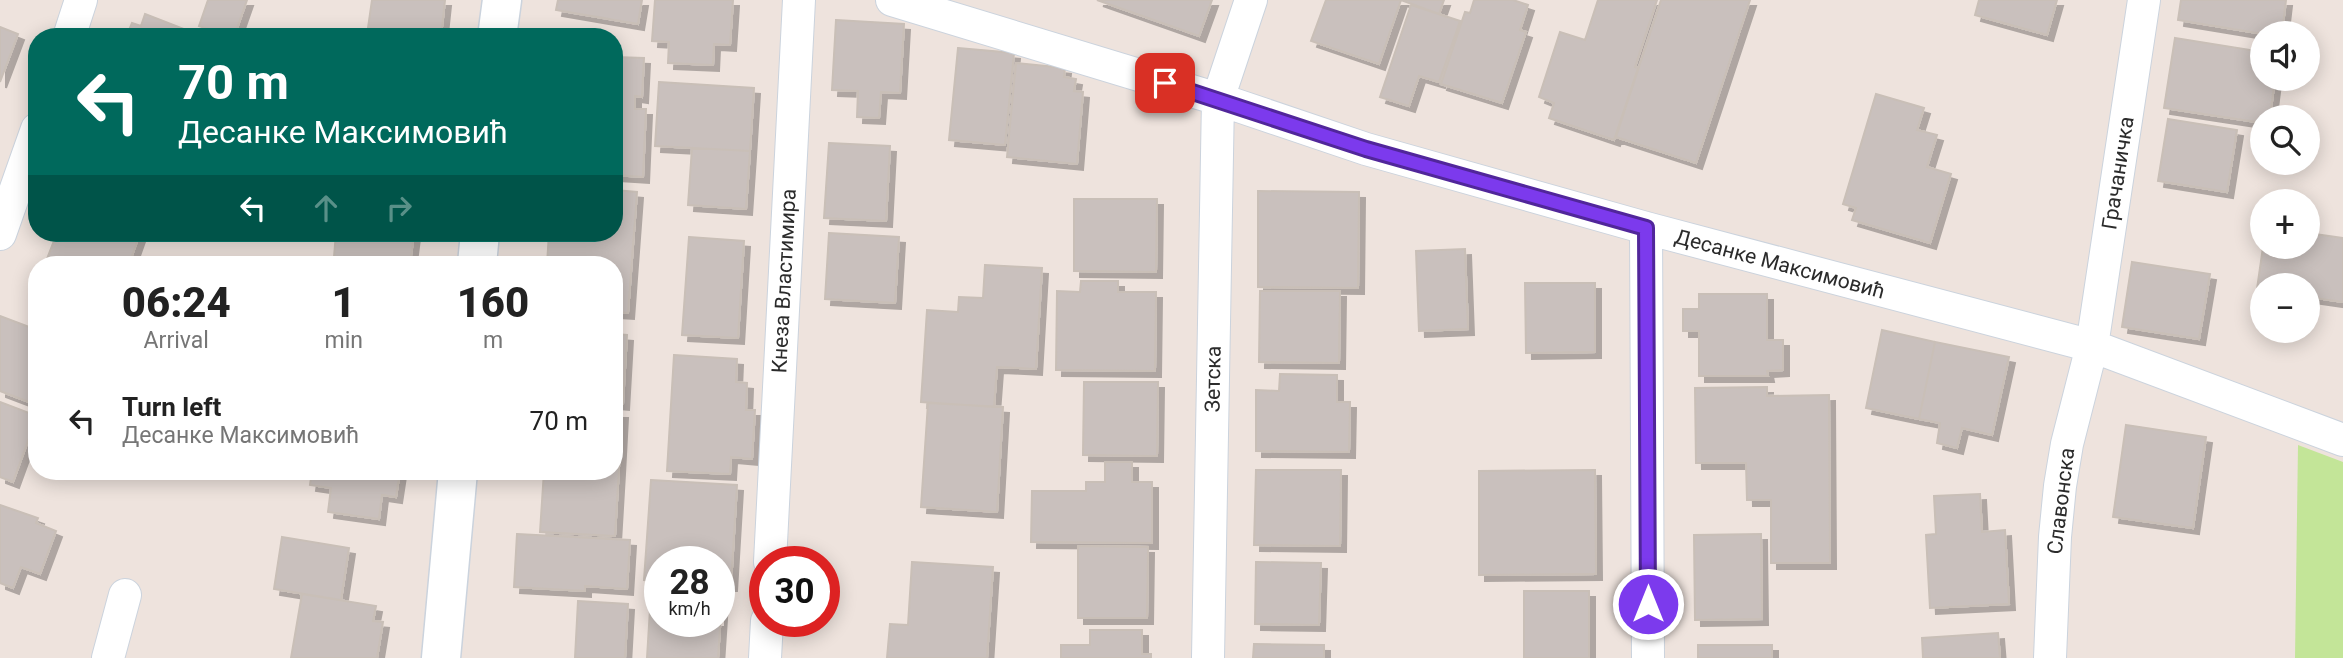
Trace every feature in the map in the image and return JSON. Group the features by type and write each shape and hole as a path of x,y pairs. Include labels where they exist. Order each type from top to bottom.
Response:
{"street":[{"path":"72,28 82,0"},
{"path":"498,28 502,0"},
{"name":"Кнеза Властимира","path":"771,546 799,0"},
{"name":"Десанке Максимовић","path":"892,0 1218,99 1366,149 1646,228 2092,346 2343,440"},
{"name":"Зетска","path":"1208,658 1218,99 1251,0"},
{"name":"Грачаничка","path":"2092,346 2144,0"},
{"path":"0,234 28,155"},
{"path":"1646,228 1648,658"},
{"name":"Славонска","path":"2050,658 2054,537 2060,486 2067,444 2092,346"},
{"path":"441,658 457,480"},
{"path":"108,658 125,595"},
{"path":"765,658 766,637"}],"green space":[{"path":"2298,445 2343,462 2343,658 2295,658"}],"building":[{"path":"208,0 247,0 237,28 199,26"},
{"path":"372,0 445,0 442,28 368,28"},
{"path":"558,0 642,0 638,24 556,10"},
{"path":"655,0 733,0 730,45 714,44 713,65 668,63 669,42 652,41"},
{"path":"1097,0 1212,0 1199,36"},
{"path":"1326,0 1401,0 1379,64 1311,41"},
{"path":"1401,0 1444,0 1439,14"},
{"path":"1474,0 1513,0 1528,5 1520,30 1526,32 1502,103 1441,84 1465,12 1470,13"},
{"path":"1598,0 1657,0 1614,140 1549,118 1554,103 1539,97 1560,32 1585,40"},
{"path":"1661,0 1750,0 1696,163 1616,137"},
{"path":"1979,0 2057,0 2047,35 1975,15"},
{"path":"2181,0 2286,0 2283,21 2250,21 2250,32 2178,20"},
{"path":"1411,5 1460,21 1439,82 1419,76 1409,106 1380,97"},
{"path":"145,14 181,28 130,28 132,23 141,26"},
{"path":"836,20 904,24 900,93 881,92 879,118 857,117 858,91 832,90"},
{"path":"0,27 18,34 0,82"},
{"path":"2175,38 2250,50 2250,91 2273,91 2272,105 2250,105 2250,121 2164,108"},
{"path":"958,48 1014,53 1005,145 949,140"},
{"path":"623,57 644,58 642,97 635,96 635,109 646,109 643,177 623,176"},
{"path":"1016,63 1065,68 1064,77 1076,79 1074,91 1083,92 1077,164 1007,157"},
{"path":"659,82 754,88 750,151 655,146"},
{"path":"1876,94 1924,108 1917,130 1937,135 1927,167 1951,174 1930,243 1852,220 1856,208 1843,204"},
{"path":"2168,119 2237,130 2227,192 2158,181"},
{"path":"829,143 890,146 886,221 824,218"},
{"path":"692,148 750,151 746,209 688,205"},
{"path":"623,191 637,192 628,313 623,313 623,256 548,256 548,242 623,242"},
{"path":"1258,191 1359,192 1358,288 1258,287"},
{"path":"1074,199 1157,199 1156,272 1074,271"},
{"path":"829,233 899,237 895,303 825,299"},
{"path":"2320,235 2343,238 2343,302 2320,299 2320,273 2259,273 2261,259 2320,259"},
{"path":"689,237 744,241 738,338 682,335"},
{"path":"54,242 137,242 132,256 48,256"},
{"path":"335,242 413,242 411,256 334,256"},
{"path":"1465,249 1468,329 1419,331 1416,251"},
{"path":"2132,262 2210,274 2199,339 2122,327"},
{"path":"985,265 1042,268 1036,369 997,367 994,407 921,402 927,310 958,312 959,297 983,298"},
{"path":"1081,281 1118,281 1118,292 1156,292 1155,371 1056,370 1057,291 1080,292"},
{"path":"1525,283 1595,283 1595,352 1526,353"},
{"path":"1260,291 1340,291 1339,363 1259,362"},
{"path":"1699,294 1767,294 1767,340 1783,340 1783,370 1767,371 1768,376 1699,376 1699,331 1683,331 1683,309 1699,309"},
{"path":"0,316 28,327 28,402 0,391"},
{"path":"1882,330 1935,342 1919,419 1866,408"},
{"path":"623,335 627,335 623,404"},
{"path":"1935,342 2009,357 1992,435 1962,428 1957,448 1937,443 1940,423 1919,419"},
{"path":"674,355 737,359 736,382 747,383 746,410 755,410 752,459 731,457 730,474 667,471"},
{"path":"1280,374 1337,375 1337,402 1350,402 1349,452 1256,451 1256,390 1279,391"},
{"path":"1084,382 1158,382 1157,456 1083,455"},
{"path":"1767,387 1767,396 1829,395 1830,563 1771,563 1771,500 1747,500 1746,463 1696,463 1695,388"},
{"path":"0,402 28,413 28,441 13,482 0,477"},
{"path":"928,403 1003,407 997,512 921,507"},
{"path":"2126,425 2206,437 2193,528 2113,517"},
{"path":"1105,462 1132,462 1132,482 1152,482 1152,543 1031,542 1032,491 1086,491 1086,482 1105,482"},
{"path":"1256,470 1341,470 1340,546 1254,545"},
{"path":"1595,470 1596,574 1479,575 1479,471"},
{"path":"311,480 399,480 396,497 382,495 379,519 328,512 331,488 310,485"},
{"path":"543,480 618,480 615,536 540,532"},
{"path":"651,480 737,485 733,546 646,546"},
{"path":"1980,494 1982,532 2005,530 2009,604 1930,608 1926,535 1936,534 1934,496"},
{"path":"0,505 38,518 36,523 56,531 40,574 21,567 13,588 0,583"},
{"path":"517,534 630,540 627,589 585,586 585,591 514,587"},
{"path":"1761,534 1762,619 1695,620 1694,535"},
{"path":"282,537 349,548 341,600 274,589"},
{"path":"1078,546 1148,547 1147,618 1078,618"},
{"path":"912,562 993,567 987,658 887,658 890,624 908,625"},
{"path":"1256,562 1321,563 1319,625 1255,624"},
{"path":"1524,591 1589,591 1589,658 1524,658"},
{"path":"302,594 376,606 373,621 383,622 377,658 291,658"},
{"path":"578,601 628,604 625,658 575,658"},
{"path":"1090,630 1142,630 1142,654 1151,654 1151,658 1061,658 1061,645 1090,645"},
{"path":"1998,633 2000,658 1923,658 1922,638"},
{"path":"648,637 719,637 718,658 647,658"},
{"path":"1254,644 1324,645 1324,658 1253,658"},
{"path":"1698,645 1772,645 1772,658 1698,658"}],"route":[{"path":"1165,83 1366,149 1646,228 1648,604"}]}
